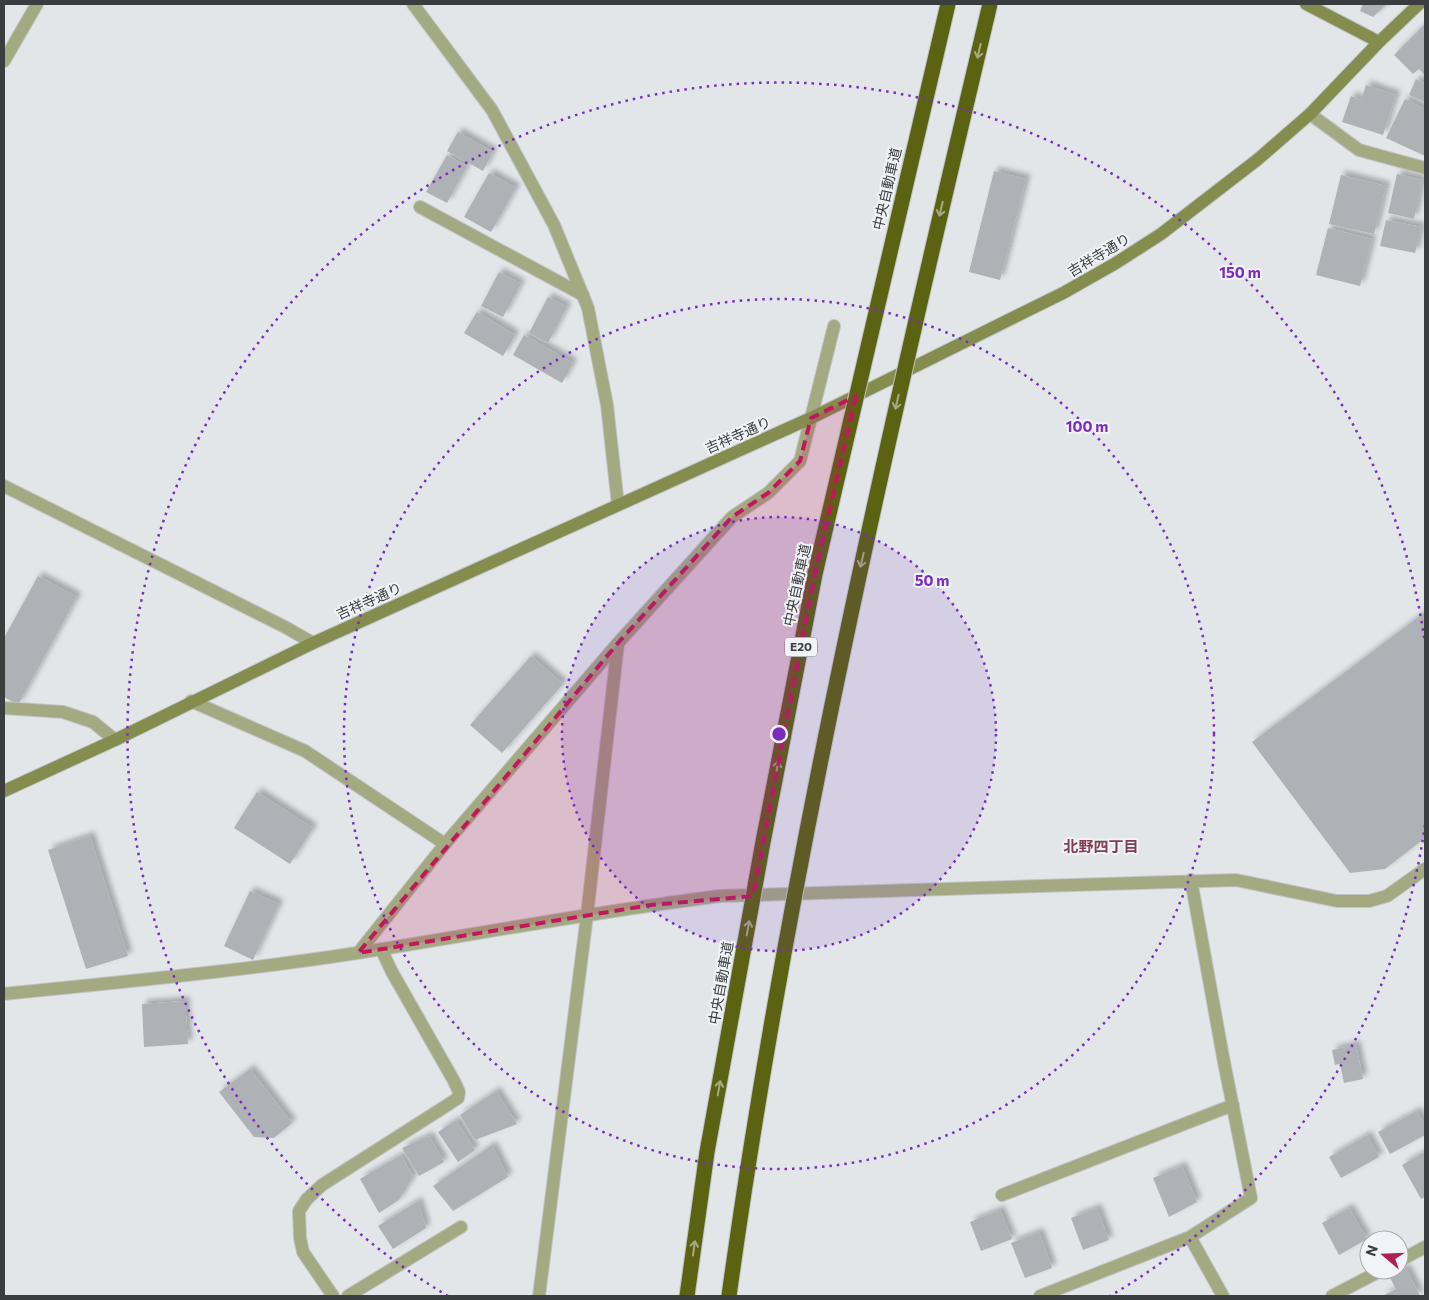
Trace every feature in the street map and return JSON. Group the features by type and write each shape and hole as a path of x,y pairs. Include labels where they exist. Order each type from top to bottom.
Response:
{"highway":[{"name":"中央自動車道","path":"687,1296 709,1142 763,842 815,574 948,4"},
{"path":"729,1296 743,1194 798,878 863,554 928,264 990,4"}],"main road":[{"path":"1306,4 1379,42"},
{"name":"吉祥寺通り","path":"4,791 115,740 169,714 191,701 313,643 812,418 1066,292 1161,234 1257,160 1310,114 1379,42 1419,4"}],"street":[{"path":"4,61 37,4"},
{"path":"413,4 492,110 554,225 583,295 588,308 607,405 618,504"},
{"path":"1310,114 1359,150 1425,168"},
{"path":"420,207 583,295"},
{"path":"358,953 446,844 618,643 732,517 768,493 800,461 834,326"},
{"path":"4,486 285,627 313,643"},
{"path":"539,1296 587,915 618,643"},
{"path":"191,701 305,750 446,844"},
{"path":"4,708 63,712 93,722 115,740"},
{"path":"4,994 181,976 358,953 651,904 720,896 838,894 1010,886 1236,880 1337,902 1369,901 1387,896 1425,869"},
{"path":"1040,1296 1190,1237 1251,1198 1191,880"},
{"path":"332,1296 303,1252 300,1238 300,1211 307,1199 322,1185 458,1098 459,1092 381,949"},
{"path":"1002,1195 1233,1105"},
{"path":"348,1296 461,1227"},
{"path":"1190,1237 1223,1296"},
{"path":"1409,1256 1425,1247"},
{"path":"1332,1296 1363,1280"}],"highlighted area":[{"path":"856,396 815,574 753,896 651,905 358,953 618,643 732,517 768,493 800,461 811,418"}],"building":[{"path":"1363,4 1387,4 1373,17 1360,11"},
{"path":"1425,24 1425,76 1419,69 1413,74 1394,55"},
{"path":"1416,79 1425,84 1425,102 1409,95"},
{"path":"1366,85 1396,95 1383,135 1342,122 1351,96 1361,100"},
{"path":"1405,99 1425,109 1425,156 1386,138"},
{"path":"458,132 493,152 483,171 447,151"},
{"path":"447,155 467,166 447,203 426,192"},
{"path":"994,171 1026,179 1000,280 969,272"},
{"path":"489,173 516,188 491,232 464,217"},
{"path":"1397,174 1422,180 1414,219 1388,213"},
{"path":"1341,175 1386,186 1374,234 1329,224"},
{"path":"1386,220 1421,227 1415,253 1380,246"},
{"path":"1328,228 1372,239 1360,286 1316,275"},
{"path":"499,272 521,284 503,317 481,306"},
{"path":"548,297 567,307 548,343 529,333"},
{"path":"477,312 515,335 503,356 464,333"},
{"path":"524,335 573,363 562,383 513,355"},
{"path":"38,576 77,597 18,705 4,697 4,638"},
{"path":"1425,612 1425,838 1385,869 1350,873 1252,742"},
{"path":"531,656 563,684 502,753 470,725"},
{"path":"257,792 313,828 290,864 234,828"},
{"path":"90,836 128,956 86,969 48,850"},
{"path":"250,891 279,904 253,960 224,946"},
{"path":"185,1001 188,1044 144,1047 142,1004"},
{"path":"1356,1045 1363,1079 1344,1083 1340,1064 1335,1065 1332,1050"},
{"path":"250,1069 292,1123 274,1138 254,1137 219,1092"},
{"path":"496,1091 517,1124 475,1140 460,1115"},
{"path":"1417,1111 1425,1126 1425,1135 1390,1154 1378,1132"},
{"path":"456,1120 475,1150 458,1162 438,1132"},
{"path":"1367,1135 1379,1157 1341,1178 1329,1157"},
{"path":"429,1136 444,1162 419,1176 402,1148"},
{"path":"492,1145 508,1177 453,1211 433,1186"},
{"path":"1425,1152 1425,1197 1421,1199 1402,1165"},
{"path":"401,1155 413,1177 399,1200 379,1213 360,1179"},
{"path":"1182,1166 1197,1202 1169,1217 1153,1178"},
{"path":"418,1201 426,1228 393,1249 378,1226"},
{"path":"1097,1208 1109,1240 1083,1250 1071,1218"},
{"path":"1349,1208 1362,1230 1359,1230 1359,1244 1339,1255 1322,1223"},
{"path":"1000,1210 1012,1239 981,1251 970,1222"},
{"path":"1039,1232 1052,1268 1025,1278 1011,1243"},
{"path":"1409,1274 1420,1296 1382,1296 1396,1289 1391,1280 1409,1280"}],"district":[{"name":"北野四丁目","path":"1101,847"}]}
